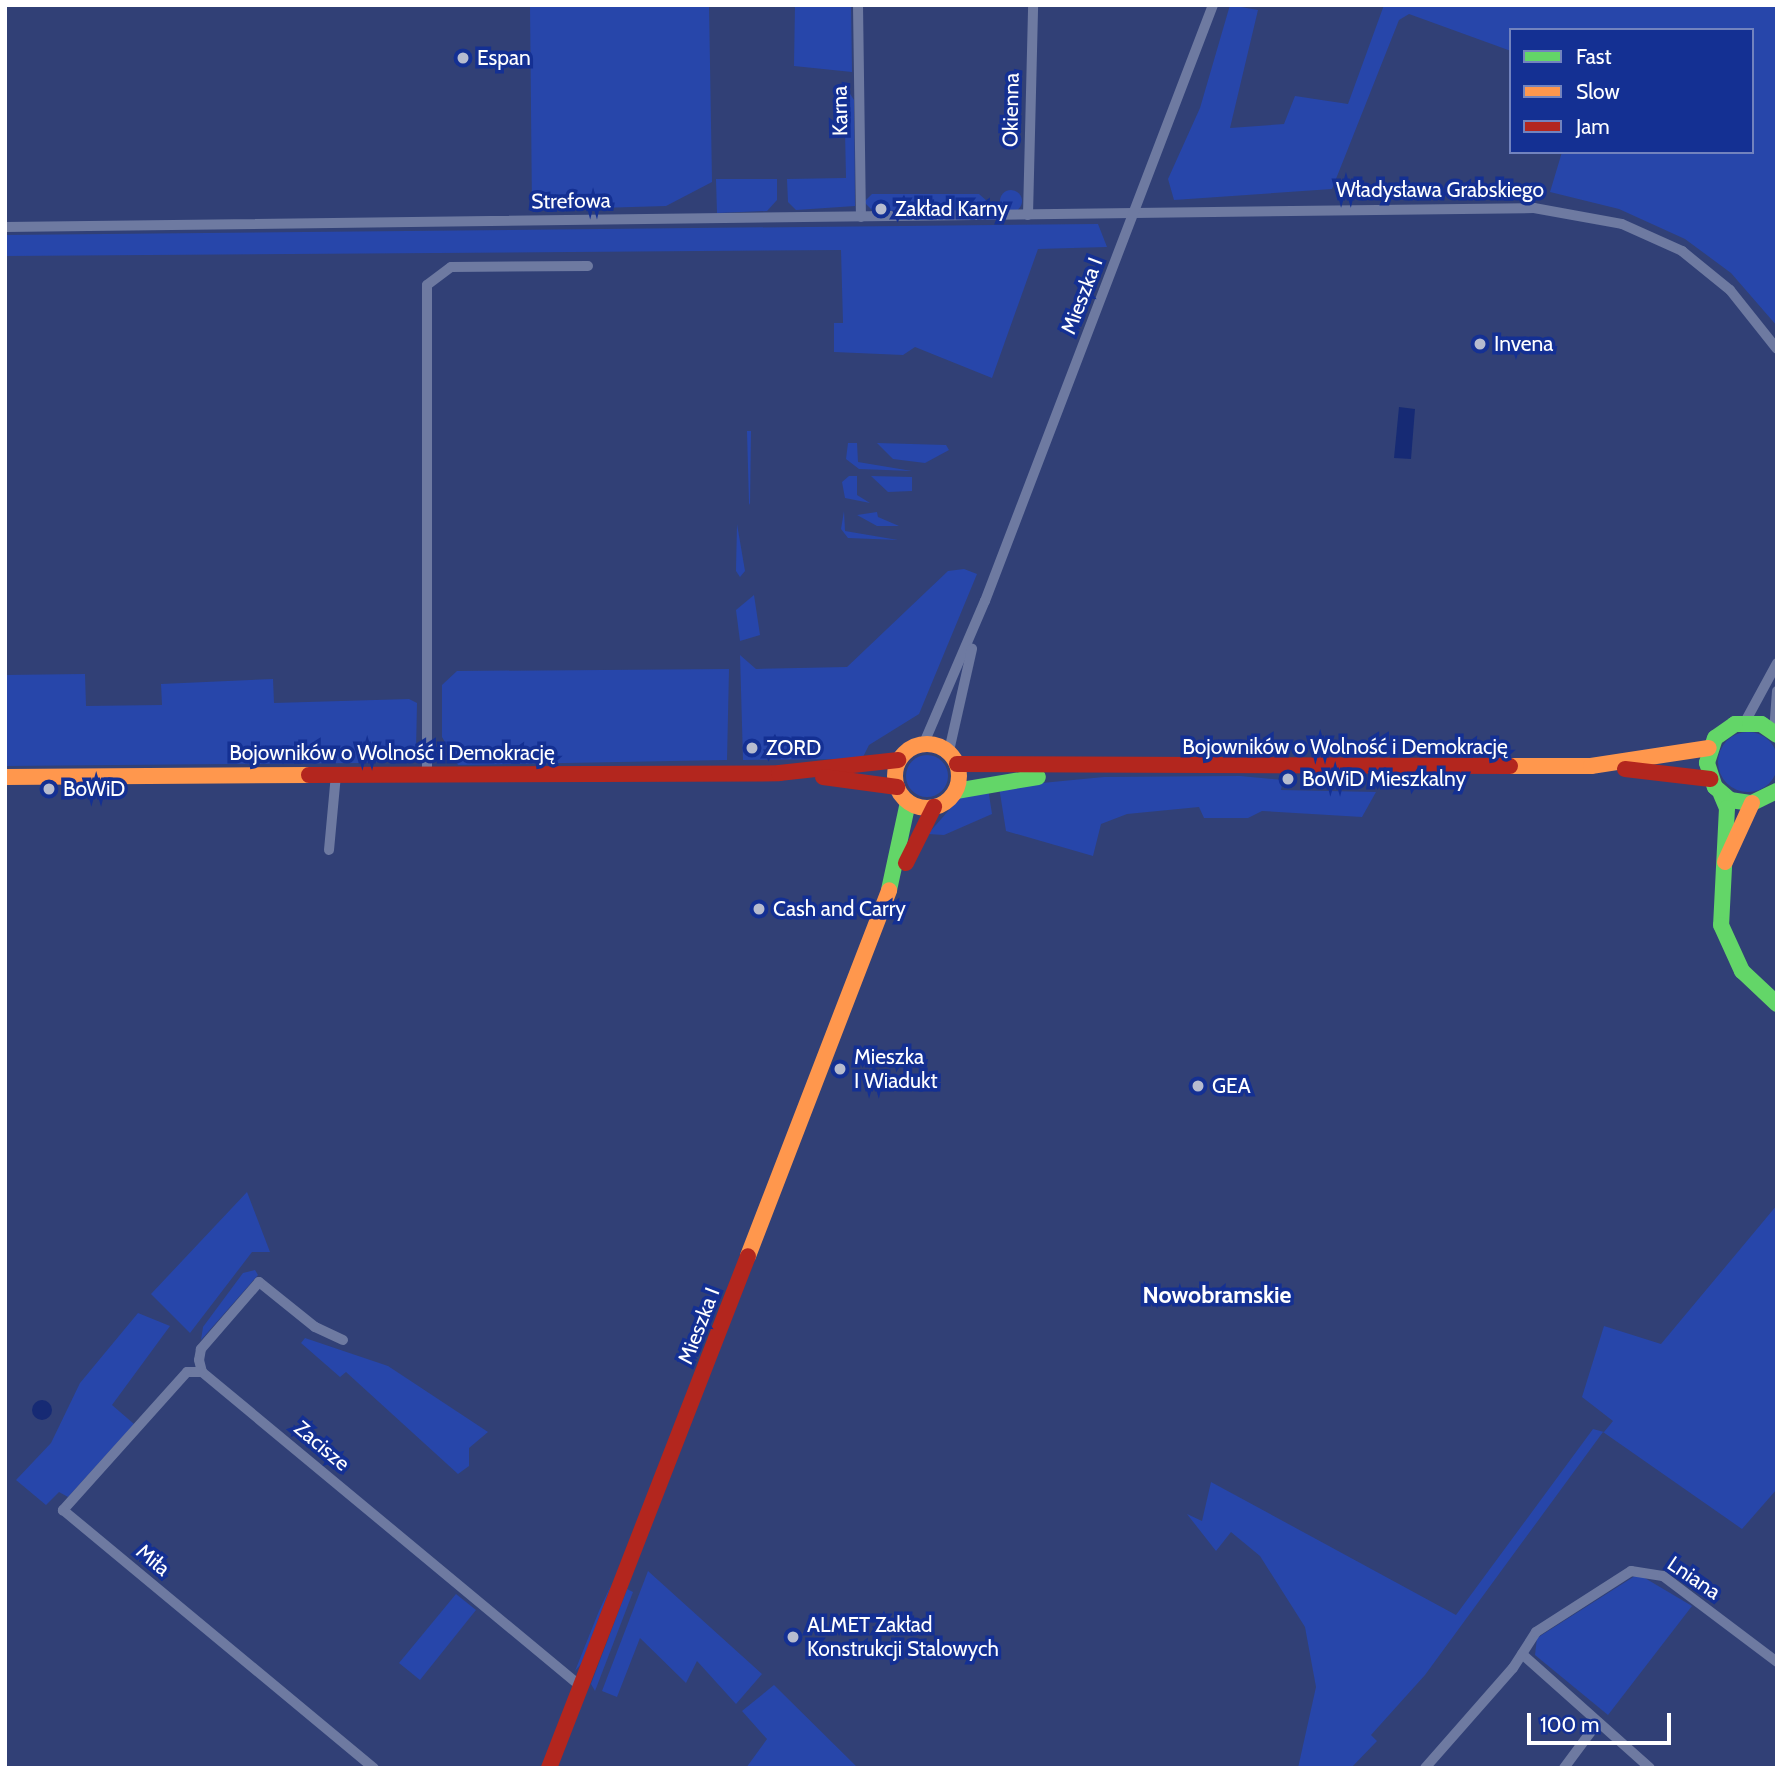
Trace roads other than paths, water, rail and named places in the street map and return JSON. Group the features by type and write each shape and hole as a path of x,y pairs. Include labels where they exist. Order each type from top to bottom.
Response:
{"main road":[{"path":"1776,734 1745,722 1724,729 1709,748 1710,779 1727,808 1719,912 1730,953 1777,1004"},
{"path":"924,743 953,757 956,791 934,807 908,802 897,787 898,760 924,743"},
{"name":"Bojowników o Wolność i Demokrację","path":"1591,765 1709,748"},
{"name":"Bojowników o Wolność i Demokrację","path":"953,757 1100,769 1591,765 1710,779"},
{"name":"Bojowników o Wolność i Demokrację","path":"5,777 779,773 898,760"},
{"name":"Bojowników o Wolność i Demokrację","path":"956,791 1100,769"},
{"name":"Bojowników o Wolność i Demokrację","path":"779,773 897,787"},
{"path":"1722,867 1752,803 1777,790"},
{"path":"1721,794 1752,803"},
{"name":"Mieszka I","path":"887,900 908,802"},
{"name":"Mieszka I","path":"550,1768 887,900 934,807"}],"street":[{"name":"Karna","path":"858,5 861,216"},
{"name":"Okienna","path":"1028,215 1033,5"},
{"name":"Mieszka I","path":"924,743 985,601 1137,213 1213,5"},
{"name":"Władysława Grabskiego","path":"1137,213 1487,206 1590,215 1641,231 1690,257 1730,290 1777,349"},
{"name":"Strefowa","path":"5,227 1137,213"},
{"path":"427,774 427,285 451,267 588,266"},
{"name":"Mieszka I","path":"953,757 985,601"},
{"path":"1745,722 1777,663"},
{"path":"1776,734 1777,691"},
{"path":"329,850 336,775"},
{"path":"202,1372 201,1349 259,1282 315,1327 343,1340"},
{"name":"Miła","path":"202,1372 187,1372 62,1510 374,1768"},
{"name":"Zacisze","path":"202,1372 581,1687"},
{"name":"Lniana","path":"1425,1768 1546,1622 1621,1575 1641,1570 1663,1576 1777,1662"},
{"path":"1522,1654 1650,1768"},
{"path":"1564,1768 1598,1722"}],"place":[{"name":"Espan","path":"463,58"},
{"name":"Zakład Karny","path":"881,209"},
{"name":"Invena","path":"1480,344"},
{"name":"ZORD","path":"752,748"},
{"name":"BoWiD Mieszkalny","path":"1288,779"},
{"name":"BoWiD","path":"49,789"},
{"name":"Cash and Carry","path":"759,909"},
{"name":"Mieszka I Wiadukt","path":"840,1069"},
{"name":"GEA","path":"1198,1086"},
{"name":"ALMET Zakład Konstrukcji Stalowych","path":"793,1637"}],"district":[{"name":"Nowobramskie","path":"1217,1295"}]}
